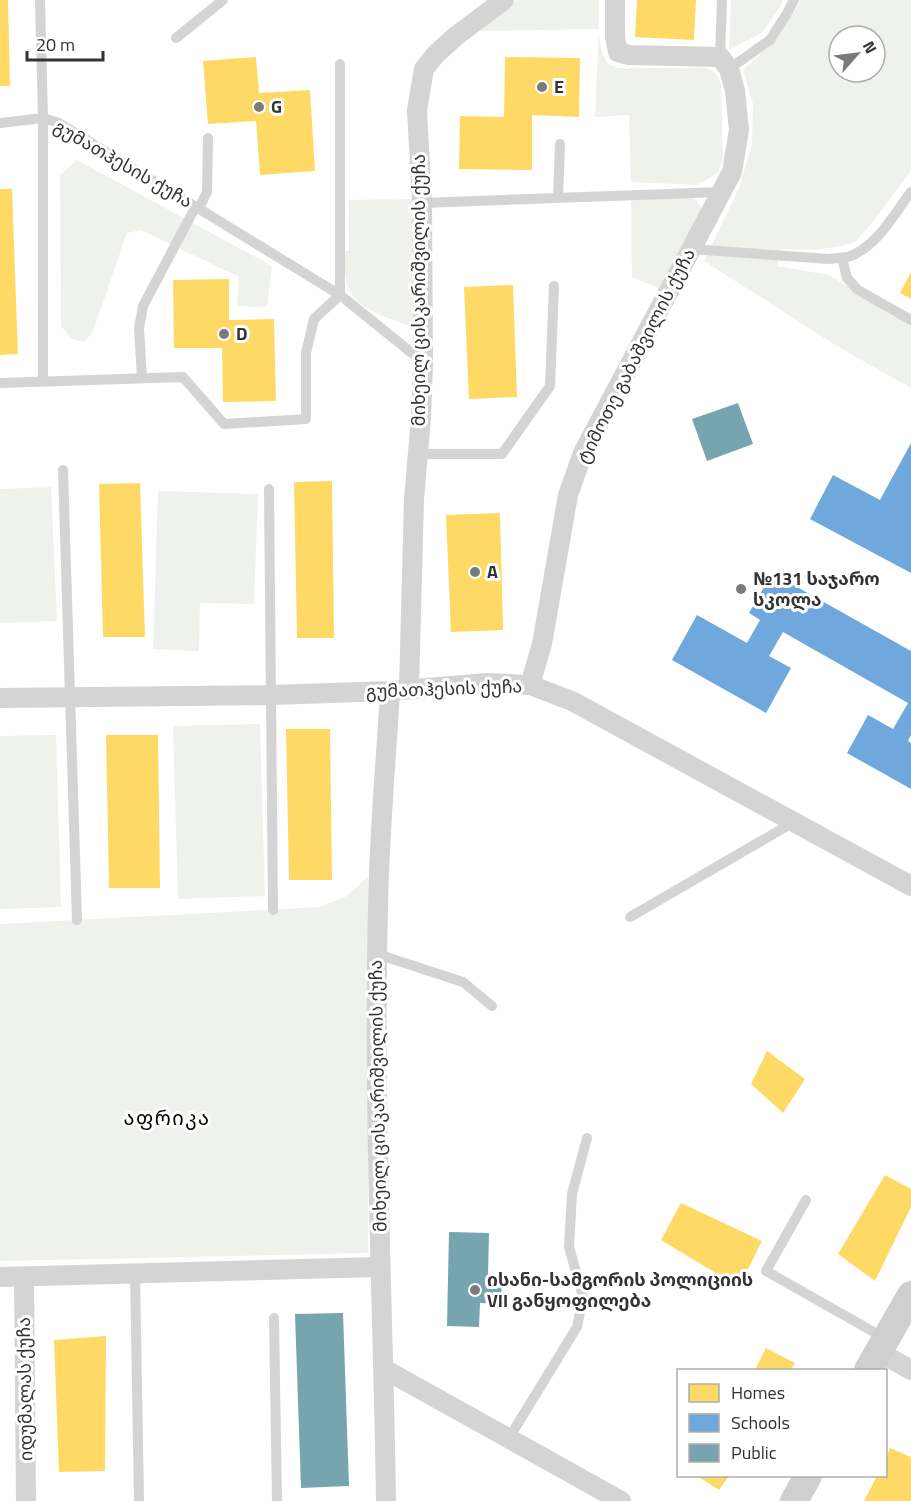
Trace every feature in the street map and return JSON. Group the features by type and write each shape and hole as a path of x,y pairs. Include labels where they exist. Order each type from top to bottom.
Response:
{"street":[{"name":"მიხეილ ცისკარიშვილის ქუჩა","path":"386,1501 377,1105 377,954 382,801 386,762 400,690 421,418 422,203 417,110 424,69 436,54 456,36 504,0"},
{"path":"615,0 615,37 618,52 629,55 725,63"},
{"name":"ტიმოთე გაბაშვილის ქუჩა","path":"530,685 542,644 568,495 583,453 732,172 739,130 735,91 725,63"},
{"name":"გუმათჰესის ქუჩა","path":"0,698 272,695 400,690 487,683 530,685 572,701 911,886"},
{"path":"0,1277 380,1267"},
{"name":"იდუმალას ქუჩა","path":"24,1276 26,1501"},
{"path":"910,1371 878,1354 911,1295"},
{"path":"384,1369 621,1501"},
{"path":"794,1501 807,1477"}],"lane":[{"path":"0,123 43,118 40,0"},
{"path":"176,38 223,0"},
{"path":"722,0 725,63 770,40 794,0"},
{"path":"0,383 183,377 224,424 306,419 306,353 314,319 340,295 340,64"},
{"name":"გუმათჰესის ქუჩა","path":"43,380 43,118 59,123 340,295 423,362"},
{"path":"142,378 139,328 143,306 207,192 208,138"},
{"path":"558,197 560,144"},
{"path":"422,203 722,192"},
{"path":"691,249 829,259 847,257 863,250 875,239 911,192"},
{"path":"842,258 847,278 858,290 911,321"},
{"path":"418,454 502,454 550,386 554,286"},
{"path":"63,470 77,920"},
{"path":"269,489 273,910"},
{"path":"630,917 794,822"},
{"path":"377,954 463,982 492,1006"},
{"path":"509,1438 577,1327 583,1297 569,1247 572,1194 586,1138"},
{"path":"806,1200 766,1271 878,1354"},
{"path":"135,1273 139,1501"},
{"path":"274,1318 277,1501"}],"shaded area":[{"path":"517,0 599,0 599,29 475,31"},
{"path":"731,0 783,0 762,33 729,50"},
{"path":"801,0 911,0 911,171 855,242 814,250 780,249 777,266 829,275 911,325 911,388 837,346 704,261 739,188 752,144 753,104 743,70 778,38"},
{"path":"599,29 602,52 611,65 618,68 702,68 716,75 721,83 723,160 718,172 697,185 631,182 629,115 595,117"},
{"path":"77,160 272,266 267,307 237,306 239,277 141,230 127,233 92,334 83,342 72,339 61,326 60,175"},
{"path":"689,197 695,199 701,207 701,220 663,290 632,277 631,199"},
{"path":"412,199 413,327 382,316 355,299 349,290 344,270 344,251 349,251 348,200"},
{"path":"51,487 57,621 0,623 0,489"},
{"path":"158,491 258,494 254,604 200,603 199,651 153,649"},
{"path":"260,724 265,896 178,899 173,726"},
{"path":"56,735 61,907 0,909 0,736"},
{"path":"368,877 368,1253 0,1261 0,924 320,907 345,897"}],"building: Homes":[{"path":"0,0 8,0 10,86 0,86"},
{"path":"637,0 696,0 694,40 635,37"},
{"name":"G","path":"256,57 259,93 310,90 315,171 260,175 256,121 208,124 203,61"},
{"name":"E","path":"505,57 580,58 579,117 532,115 532,170 459,169 460,116 504,117"},
{"path":"0,189 12,189 18,354 0,355"},
{"path":"911,272 911,299 900,293"},
{"name":"D","path":"229,279 229,320 274,319 276,401 223,402 222,348 174,348 173,280"},
{"path":"513,285 517,397 469,399 464,287"},
{"path":"332,481 334,638 297,638 294,482"},
{"path":"140,483 145,637 103,637 99,484"},
{"name":"A","path":"500,513 503,630 451,632 446,515"},
{"path":"286,729 330,729 332,880 289,880"},
{"path":"106,735 158,735 160,888 109,888"},
{"path":"767,1051 805,1079 783,1113 751,1084"},
{"path":"885,1175 911,1189 911,1207 875,1281 838,1254"},
{"path":"681,1203 762,1241 739,1287 661,1240"},
{"path":"106,1336 105,1471 59,1472 54,1340"},
{"path":"766,1348 795,1363 792,1369 756,1369"},
{"path":"890,1448 911,1457 911,1501 864,1501 876,1477 887,1477 887,1455"},
{"path":"699,1477 728,1477 719,1490"}],"building: Schools":[{"path":"911,443 911,573 810,519 833,475 880,500"},
{"path":"772,573 911,651 911,735 908,741 911,743 911,789 847,753 868,715 893,729 908,703 783,632 769,656 791,668 766,713 672,660 697,615 747,643 760,620 749,613"}],"building: Public":[{"path":"738,403 753,444 707,461 692,419"},
{"name":"ისანი-სამგორის პოლიციის VII განყოფილება","path":"449,1232 489,1233 488,1276 502,1276 501,1304 480,1303 479,1327 447,1326"},
{"path":"343,1313 349,1486 301,1488 295,1314"}],"place":[{"name":"E","path":"542,87"},
{"name":"G","path":"259,107"},
{"name":"D","path":"224,334"},
{"name":"A","path":"475,572"},
{"name":"№131 საჯარო სკოლა","path":"741,589"},
{"name":"ისანი-სამგორის პოლიციის VII განყოფილება","path":"475,1290"}],"district":[{"name":"აფრიკა","path":"167,1118"}]}
